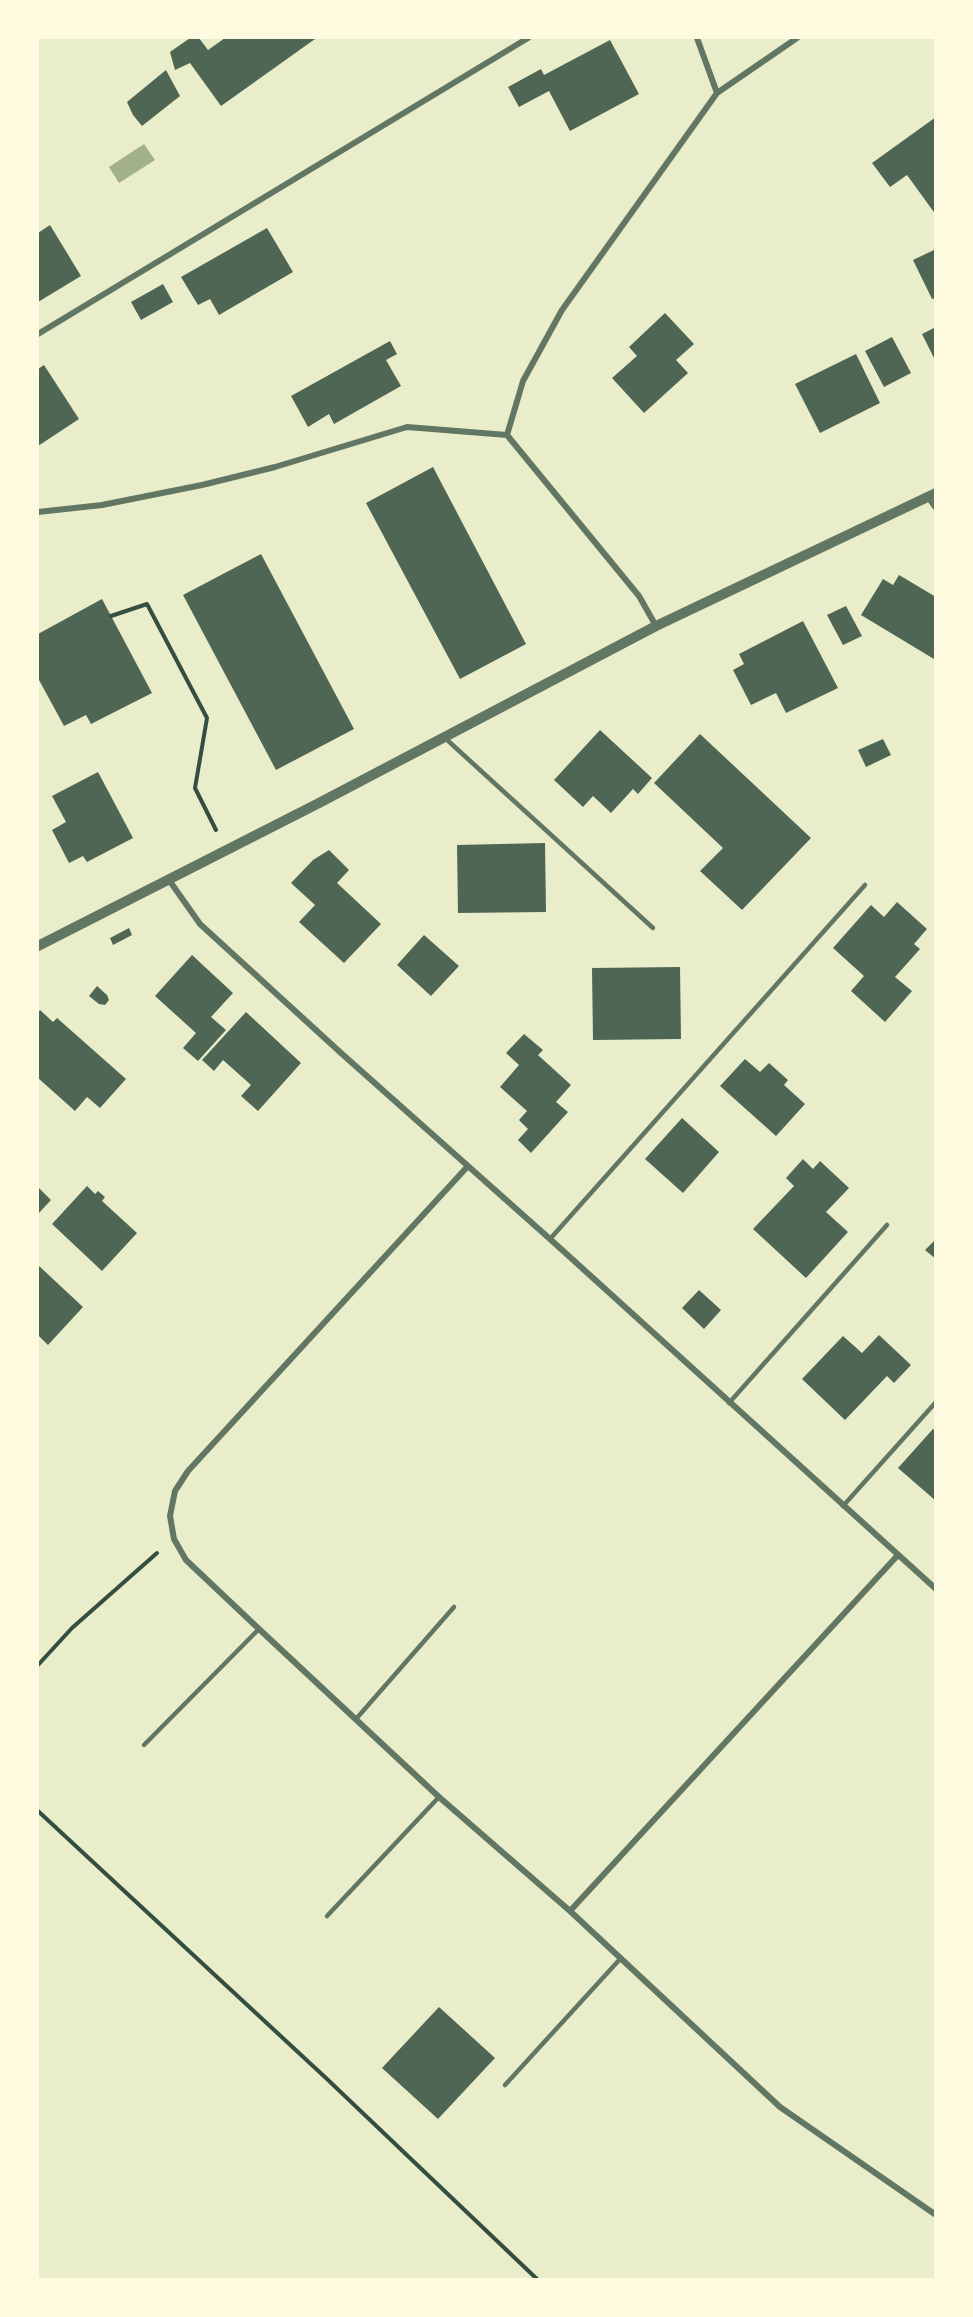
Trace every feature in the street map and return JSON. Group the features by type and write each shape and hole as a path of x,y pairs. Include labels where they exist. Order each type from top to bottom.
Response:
{"street":[{"path":"38,334 528,38"},
{"path":"697,38 717,93"},
{"path":"507,435 523,381 562,310 717,93 797,38"},
{"path":"38,512 102,504 202,485 407,427 507,435 639,596 656,626"},
{"path":"38,946 446,738 656,626 932,495 936,508"},
{"path":"169,880 201,924 936,1589"},
{"path":"468,1166 188,1471 175,1491 170,1516 174,1539 186,1560 259,1629 439,1797 570,1911 780,2107 936,2215"},
{"path":"570,1911 898,1555"}],"lane":[{"path":"446,738 653,928"},
{"path":"550,1239 865,885"},
{"path":"729,1403 887,1225"},
{"path":"843,1506 936,1402"},
{"path":"356,1719 454,1607"},
{"path":"144,1745 259,1629"},
{"path":"327,1916 439,1797"},
{"path":"505,2085 621,1958"}],"path":[{"path":"111,616 147,604 207,718 195,788 226,851"},
{"path":"38,1665 72,1628 174,1539"},
{"path":"38,1810 327,2079 538,2280"}],"shaded area":[{"path":"144,144 155,160 119,183 109,167"}],"building":[{"path":"190,38 199,38 208,50 225,38 315,39 221,106 190,63 175,70 170,52"},
{"path":"610,40 639,94 570,131 549,91 519,107 508,87 541,69 544,75"},
{"path":"166,70 180,96 142,126 133,115 127,102"},
{"path":"936,117 936,215 907,175 890,187 872,163"},
{"path":"50,225 81,276 38,302 38,233"},
{"path":"267,228 293,272 219,315 210,299 198,305 181,277"},
{"path":"936,249 936,298 932,299 913,260"},
{"path":"163,284 173,302 141,320 131,302"},
{"path":"665,313 694,344 676,360 688,373 644,413 612,378 637,356 629,347"},
{"path":"936,327 936,362 922,334"},
{"path":"892,337 911,373 884,387 865,351"},
{"path":"390,341 397,354 386,360 401,386 334,424 329,414 308,427 291,396"},
{"path":"856,354 880,403 820,433 795,384"},
{"path":"44,365 79,419 38,446 38,369"},
{"path":"433,467 526,644 460,679 366,503"},
{"path":"261,554 354,729 276,770 183,595"},
{"path":"899,575 936,597 934,659 861,615 883,579 893,585"},
{"path":"102,599 152,693 91,724 86,715 64,726 38,681 38,634"},
{"path":"846,606 862,636 843,645 827,615"},
{"path":"803,621 838,688 786,713 776,693 751,705 733,670 744,664 739,654"},
{"path":"600,730 652,778 638,794 633,789 611,813 593,796 583,807 554,780"},
{"path":"700,734 811,838 742,910 700,871 723,848 654,783"},
{"path":"883,739 891,755 866,767 858,750"},
{"path":"98,772 133,838 87,862 83,856 69,863 52,830 66,822 52,796"},
{"path":"545,843 546,912 458,913 457,845"},
{"path":"329,850 349,870 337,883 381,924 344,963 299,922 315,905 291,883 313,860"},
{"path":"897,902 927,929 914,944 920,949 895,977 912,991 885,1022 851,991 864,976 833,948 871,905 884,917"},
{"path":"129,928 132,935 113,945 110,938"},
{"path":"424,935 459,966 431,996 397,965"},
{"path":"192,955 233,993 211,1017 226,1030 198,1061 183,1048 196,1033 155,996"},
{"path":"680,967 681,1039 593,1040 592,968"},
{"path":"97,986 107,995 109,1000 105,1005 99,1004 89,996"},
{"path":"40,1010 53,1022 57,1018 126,1079 100,1108 87,1097 75,1111 38,1078 38,1013"},
{"path":"246,1012 301,1063 258,1111 241,1096 251,1085 223,1060 214,1071 202,1060"},
{"path":"524,1034 543,1050 538,1055 571,1085 556,1102 568,1112 531,1153 518,1140 528,1129 519,1120 527,1111 500,1087 519,1065 506,1053"},
{"path":"745,1059 760,1072 769,1063 788,1080 784,1085 805,1104 776,1136 720,1086"},
{"path":"682,1118 719,1152 683,1193 645,1159"},
{"path":"803,1159 813,1169 820,1161 849,1188 826,1212 848,1232 806,1278 753,1229 794,1186 786,1178"},
{"path":"87,1186 95,1194 98,1191 105,1197 102,1201 137,1233 102,1271 52,1224"},
{"path":"38,1187 51,1200 38,1214"},
{"path":"936,1239 936,1259 925,1250"},
{"path":"38,1265 83,1307 48,1345 38,1335"},
{"path":"699,1290 721,1310 704,1329 682,1308"},
{"path":"879,1335 911,1365 894,1383 887,1376 845,1420 802,1379 843,1336 862,1353"},
{"path":"933,1429 936,1431 936,1501 898,1468"},
{"path":"439,2007 495,2058 438,2119 382,2068"}]}
